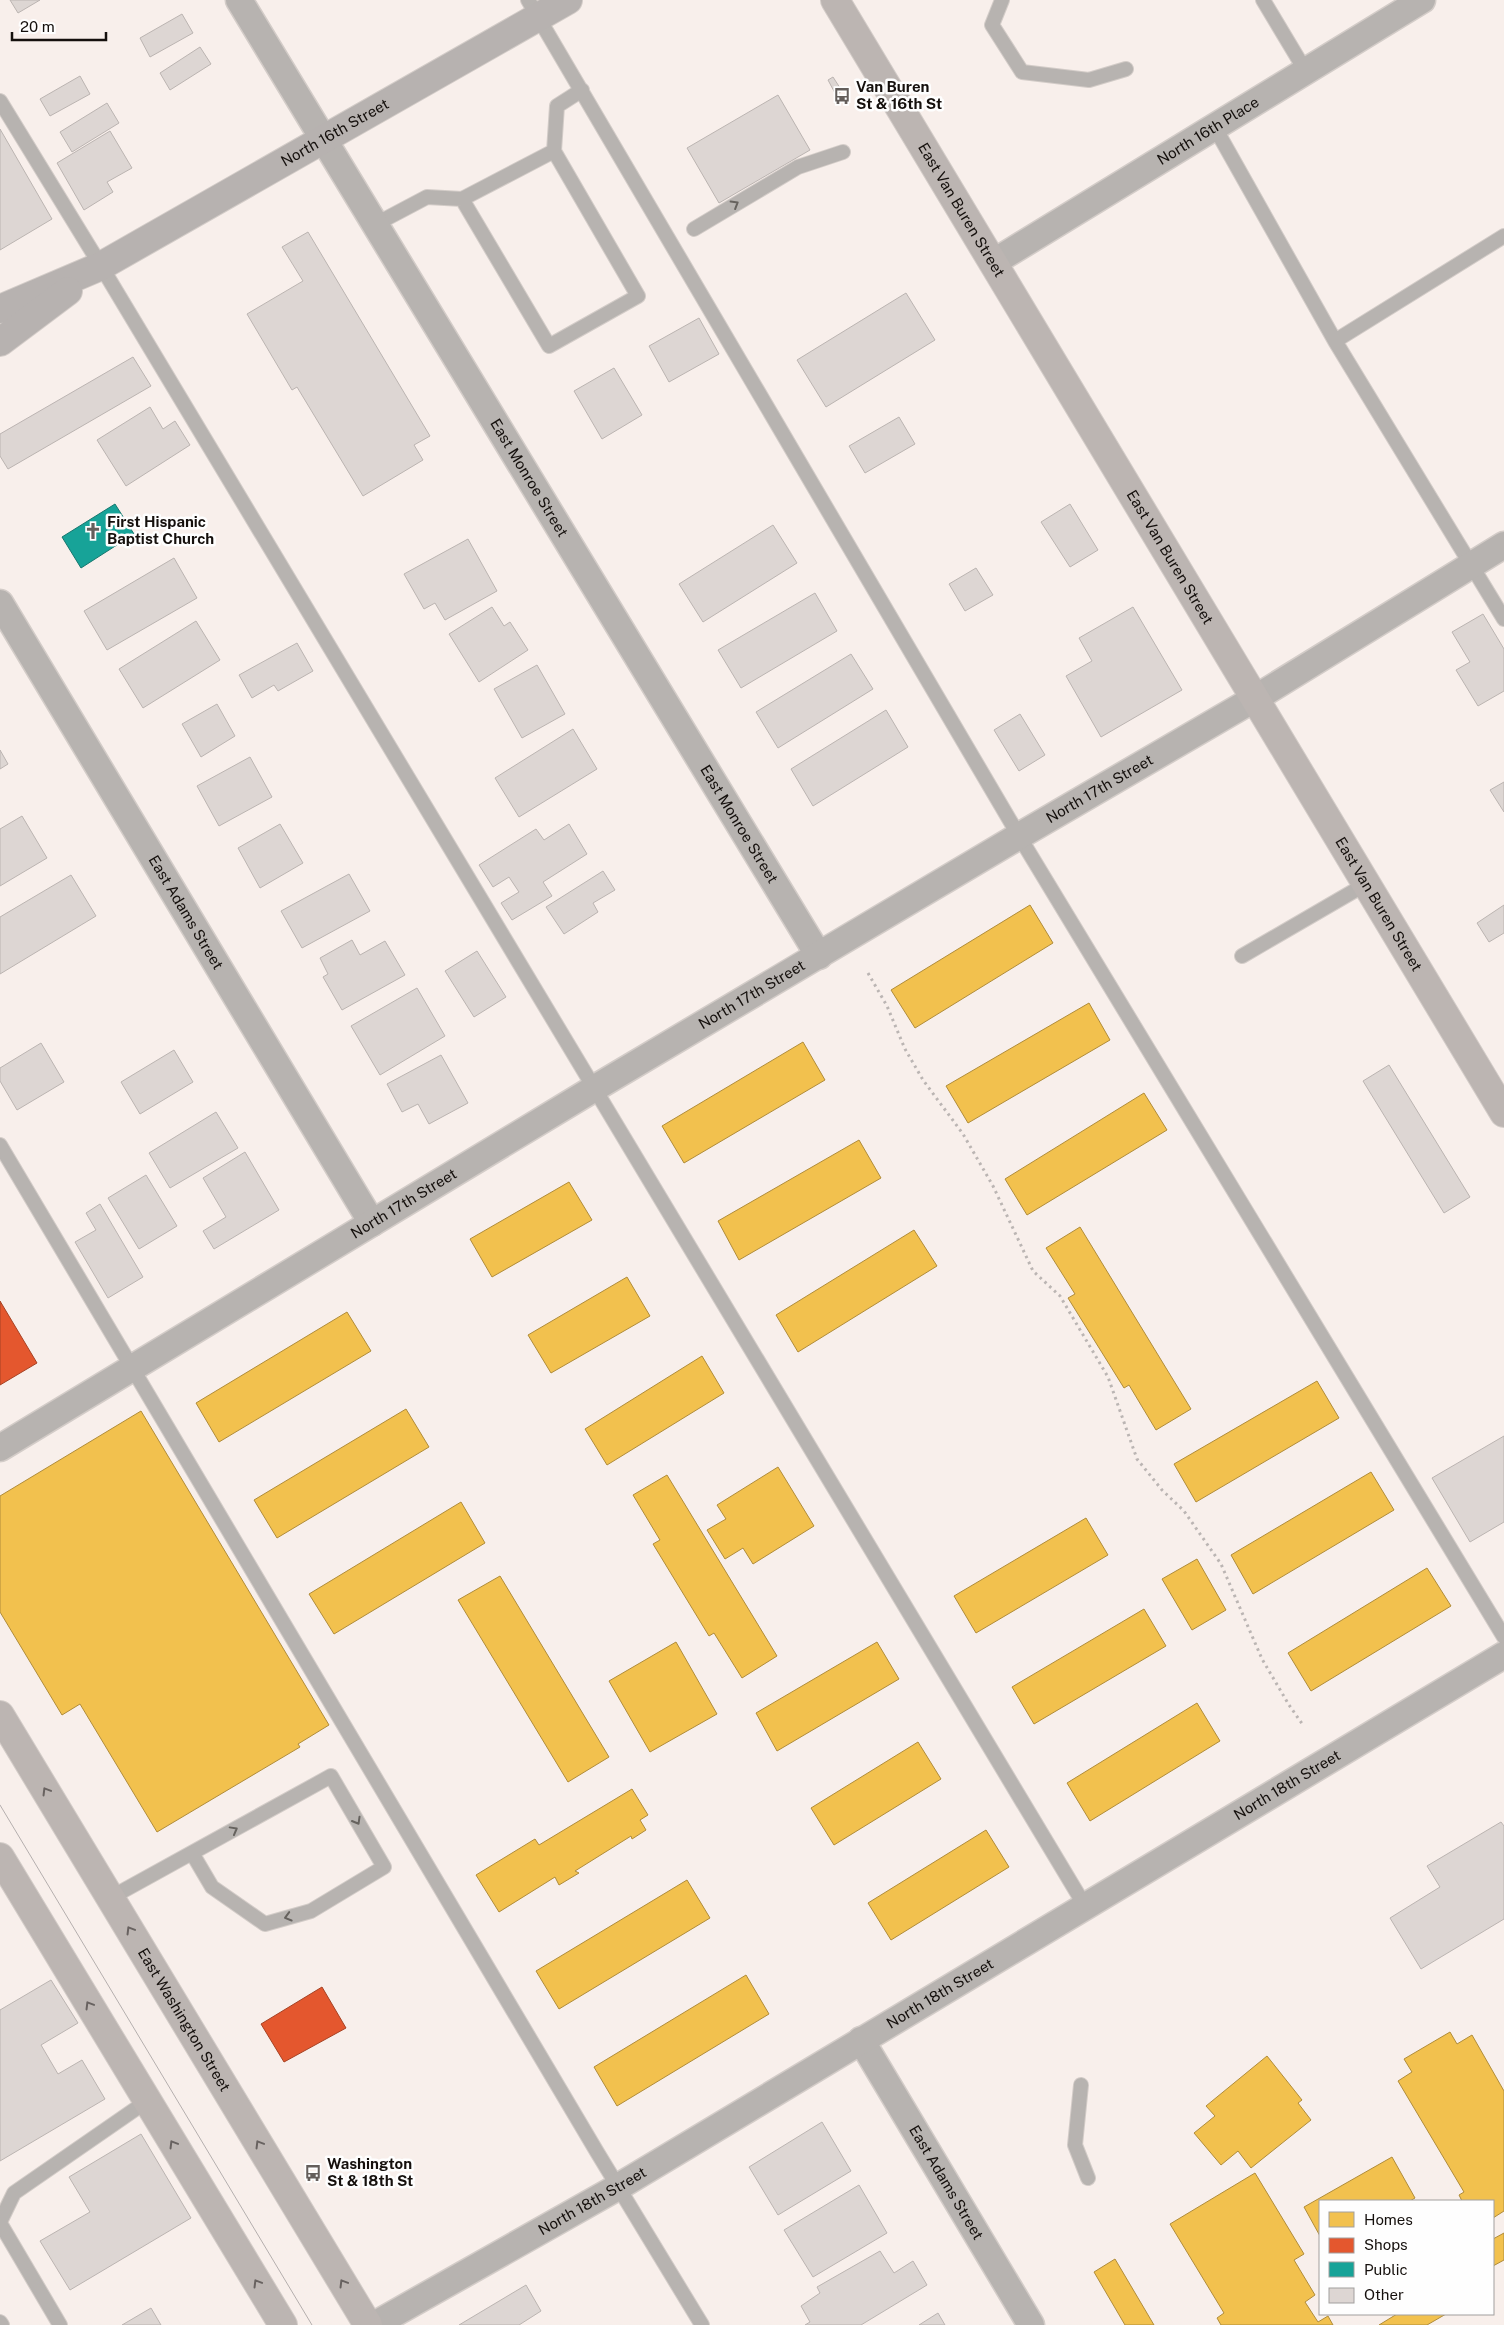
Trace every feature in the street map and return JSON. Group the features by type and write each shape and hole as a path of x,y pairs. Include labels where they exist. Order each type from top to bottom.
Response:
{"main road":[{"name":"North 16th Street","path":"0,309 101,266 324,139 534,8 568,0"},
{"name":"East Van Buren Street","path":"835,0 994,262 1254,699 1503,1109"},
{"name":"North 16th Street","path":"0,342 101,266"},
{"name":"East Washington Street","path":"0,1715 368,2325"},
{"path":"0,1856 283,2325"}],"street":[{"name":"East Monroe Street","path":"239,0 819,956"},
{"name":"North 16th Place","path":"994,262 1422,0"},
{"name":"North 17th Street","path":"0,1448 595,1088 1254,699 1504,545"},
{"name":"East Adams Street","path":"0,603 372,1223"},
{"name":"North 18th Street","path":"374,2325 618,2187 1504,1656"},
{"name":"East Adams Street","path":"861,2040 1031,2325"}],"lane":[{"path":"1002,0 992,25 1022,72 1089,80 1126,69"},
{"path":"1263,0 1305,70"},
{"path":"534,8 1019,836 1504,1637"},
{"path":"462,199 550,346 638,296 554,150 558,106 582,90"},
{"path":"0,101 101,266 1085,1906"},
{"path":"1214,126 1335,341 1504,619"},
{"path":"376,224 427,198 462,199 554,150"},
{"path":"694,229 798,167 843,152"},
{"path":"1335,341 1504,236"},
{"path":"1242,956 1366,884"},
{"path":"0,1145 618,2187 702,2325"},
{"path":"110,1898 331,1776 384,1867 311,1911 265,1924 212,1887 192,1853"},
{"path":"1081,2085 1075,2145 1088,2178"},
{"path":"60,2325 0,2222 14,2193 147,2101"}],"path":[{"path":"868,973 887,1006 906,1049 923,1080 963,1134 989,1179 1014,1227 1033,1271 1060,1296 1108,1377 1137,1459 1162,1490 1184,1511 1221,1564 1262,1659 1289,1705 1303,1724"}],"building: Homes":[{"path":"1030,905 1053,943 915,1028 891,990"},
{"path":"1089,1003 1110,1040 968,1123 946,1086"},
{"path":"803,1042 825,1080 684,1163 662,1126"},
{"path":"1144,1093 1167,1130 1027,1215 1005,1179"},
{"path":"859,1140 881,1178 739,1260 718,1221"},
{"path":"569,1182 592,1220 492,1277 470,1239"},
{"path":"1080,1227 1191,1409 1156,1430 1129,1385 1124,1388 1068,1298 1075,1294 1046,1248"},
{"path":"914,1230 937,1266 798,1352 776,1315"},
{"path":"627,1277 650,1316 551,1373 528,1335"},
{"path":"347,1312 371,1351 219,1442 196,1403"},
{"path":"702,1356 724,1393 607,1465 585,1429"},
{"path":"1317,1381 1339,1418 1196,1502 1174,1464"},
{"path":"406,1409 429,1447 277,1538 254,1500"},
{"path":"141,1411 329,1725 298,1744 300,1747 157,1832 80,1704 62,1715 0,1612 0,1496"},
{"path":"778,1467 814,1526 753,1564 743,1548 725,1559 707,1530 726,1519 717,1505"},
{"path":"1371,1472 1394,1510 1253,1594 1231,1555"},
{"path":"667,1475 777,1656 742,1678 714,1633 709,1636 653,1544 660,1540 633,1495"},
{"path":"461,1502 485,1543 334,1634 309,1594"},
{"path":"1086,1518 1108,1555 976,1633 954,1596"},
{"path":"1197,1559 1226,1610 1192,1630 1162,1579"},
{"path":"1427,1568 1451,1606 1311,1691 1288,1653"},
{"path":"500,1576 609,1757 568,1782 458,1600"},
{"path":"1144,1609 1166,1646 1034,1724 1012,1687"},
{"path":"676,1642 717,1714 650,1752 609,1681"},
{"path":"877,1642 899,1679 777,1751 756,1713"},
{"path":"1197,1703 1220,1741 1090,1821 1067,1783"},
{"path":"918,1742 941,1779 834,1845 811,1808"},
{"path":"632,1789 648,1815 640,1820 646,1830 632,1839 631,1836 575,1871 579,1873 559,1885 555,1877 499,1912 476,1875 535,1839 539,1845"},
{"path":"986,1830 1009,1867 891,1940 868,1903"},
{"path":"687,1880 710,1918 559,2009 536,1971"},
{"path":"746,1975 769,2014 617,2106 594,2067"},
{"path":"1450,2032 1457,2044 1472,2035 1504,2091 1504,2211 1494,2217 1494,2200 1462,2200 1459,2195 1464,2192 1398,2081 1412,2072 1404,2059"},
{"path":"1267,2056 1302,2100 1298,2103 1311,2120 1251,2168 1238,2151 1221,2165 1194,2133 1215,2116 1206,2106"},
{"path":"1392,2157 1415,2198 1412,2200 1319,2200 1319,2234 1304,2207"},
{"path":"1255,2173 1304,2254 1294,2260 1315,2295 1305,2302 1318,2322 1328,2316 1333,2325 1221,2325 1217,2318 1224,2313 1170,2224"},
{"path":"1504,2233 1504,2260 1494,2265 1494,2238"},
{"path":"1115,2259 1154,2325 1125,2325 1094,2272"},
{"path":"1395,2315 1444,2315 1427,2325 1379,2325"}],"building: Shops":[{"path":"0,1301 37,1363 0,1385"},
{"path":"322,1987 346,2028 284,2062 261,2024"}],"building: Public":[{"path":"115,504 134,534 81,568 62,537"}],"building: Other":[{"path":"10,0 40,0 18,13"},
{"path":"182,14 193,33 150,57 140,38"},
{"path":"200,47 211,64 170,90 160,73"},
{"path":"80,76 90,94 50,116 40,99"},
{"path":"833,77 842,91 836,95 828,80"},
{"path":"778,95 810,150 719,203 687,148"},
{"path":"107,103 119,123 72,152 60,132"},
{"path":"0,129 52,219 0,250"},
{"path":"110,131 132,168 107,182 113,192 84,210 57,163"},
{"path":"308,232 430,436 414,445 423,460 363,496 297,387 292,390 247,314 303,281 282,247"},
{"path":"906,293 935,340 826,407 797,360"},
{"path":"699,318 719,354 669,382 649,346"},
{"path":"133,357 151,386 8,469 0,456 0,434"},
{"path":"614,368 642,415 602,439 574,391"},
{"path":"150,407 163,429 175,421 190,445 126,486 97,440"},
{"path":"899,417 915,444 865,473 849,446"},
{"path":"1070,504 1098,550 1070,567 1041,522"},
{"path":"773,525 797,563 703,622 679,584"},
{"path":"468,539 497,591 445,620 435,603 424,609 404,574"},
{"path":"174,558 197,598 107,650 84,611"},
{"path":"976,568 993,595 965,611 949,584"},
{"path":"815,593 837,631 741,688 718,650"},
{"path":"492,607 504,626 510,622 528,650 479,682 449,634"},
{"path":"1133,607 1182,690 1101,737 1066,676 1092,661 1079,638"},
{"path":"1483,614 1504,649 1504,691 1478,706 1456,670 1470,662 1452,632"},
{"path":"196,621 220,660 143,708 119,669"},
{"path":"297,643 313,671 278,691 274,685 252,698 239,675"},
{"path":"851,654 873,689 778,748 756,712"},
{"path":"537,665 565,714 522,738 494,689"},
{"path":"217,704 235,736 201,757 182,724"},
{"path":"886,710 908,747 813,806 791,769"},
{"path":"1020,714 1045,755 1019,771 994,730"},
{"path":"573,729 597,769 519,817 495,778"},
{"path":"0,750 8,764 0,769"},
{"path":"250,757 272,797 219,826 197,786"},
{"path":"1504,782 1504,812 1490,790"},
{"path":"22,816 47,858 0,886 0,829"},
{"path":"280,824 303,863 260,888 238,848"},
{"path":"569,824 587,854 543,882 552,896 512,920 501,903 519,892 509,877 493,887 479,865 536,829 544,840"},
{"path":"603,871 615,890 593,903 598,912 564,934 546,907"},
{"path":"349,874 370,911 302,948 281,911"},
{"path":"71,875 96,916 0,974 0,917"},
{"path":"1504,905 1504,933 1489,942 1477,923"},
{"path":"352,940 360,955 385,941 405,975 342,1010 323,977 328,974 320,958"},
{"path":"477,951 506,997 474,1017 445,971"},
{"path":"417,988 445,1036 380,1075 351,1026"},
{"path":"41,1043 64,1082 17,1110 0,1081 0,1068"},
{"path":"174,1050 193,1082 140,1114 121,1082"},
{"path":"441,1055 468,1103 429,1124 418,1104 402,1112 387,1084"},
{"path":"1389,1065 1470,1197 1444,1213 1363,1081"},
{"path":"216,1112 238,1148 170,1188 149,1153"},
{"path":"245,1152 279,1210 214,1249 203,1231 226,1217 203,1178"},
{"path":"146,1175 177,1226 139,1249 108,1198"},
{"path":"100,1204 143,1277 108,1298 75,1242 96,1230 86,1213"},
{"path":"1504,1436 1504,1522 1470,1542 1432,1478"},
{"path":"1501,1822 1504,1826 1504,1919 1421,1969 1390,1918 1440,1887 1427,1866"},
{"path":"51,1980 78,2023 41,2045 58,2074 82,2060 105,2099 0,2161 0,2010"},
{"path":"822,2122 851,2171 778,2215 749,2167"},
{"path":"141,2134 191,2218 70,2290 40,2241 90,2212 69,2177"},
{"path":"859,2185 887,2233 813,2277 784,2230"},
{"path":"880,2251 894,2273 913,2261 927,2285 861,2325 805,2325 810,2322 801,2306 820,2293 817,2287"},
{"path":"526,2285 541,2311 519,2325 459,2325"},
{"path":"151,2308 161,2325 122,2325"},
{"path":"938,2313 945,2325 919,2325"}],"tram line":[{"path":"0,1805 312,2325"}],"place":[{"name":"Van Buren St & 16th St","path":"842,96"},
{"name":"First Hispanic Baptist Church","path":"93,531"},
{"name":"Washington St & 18th St","path":"313,2173"}]}
